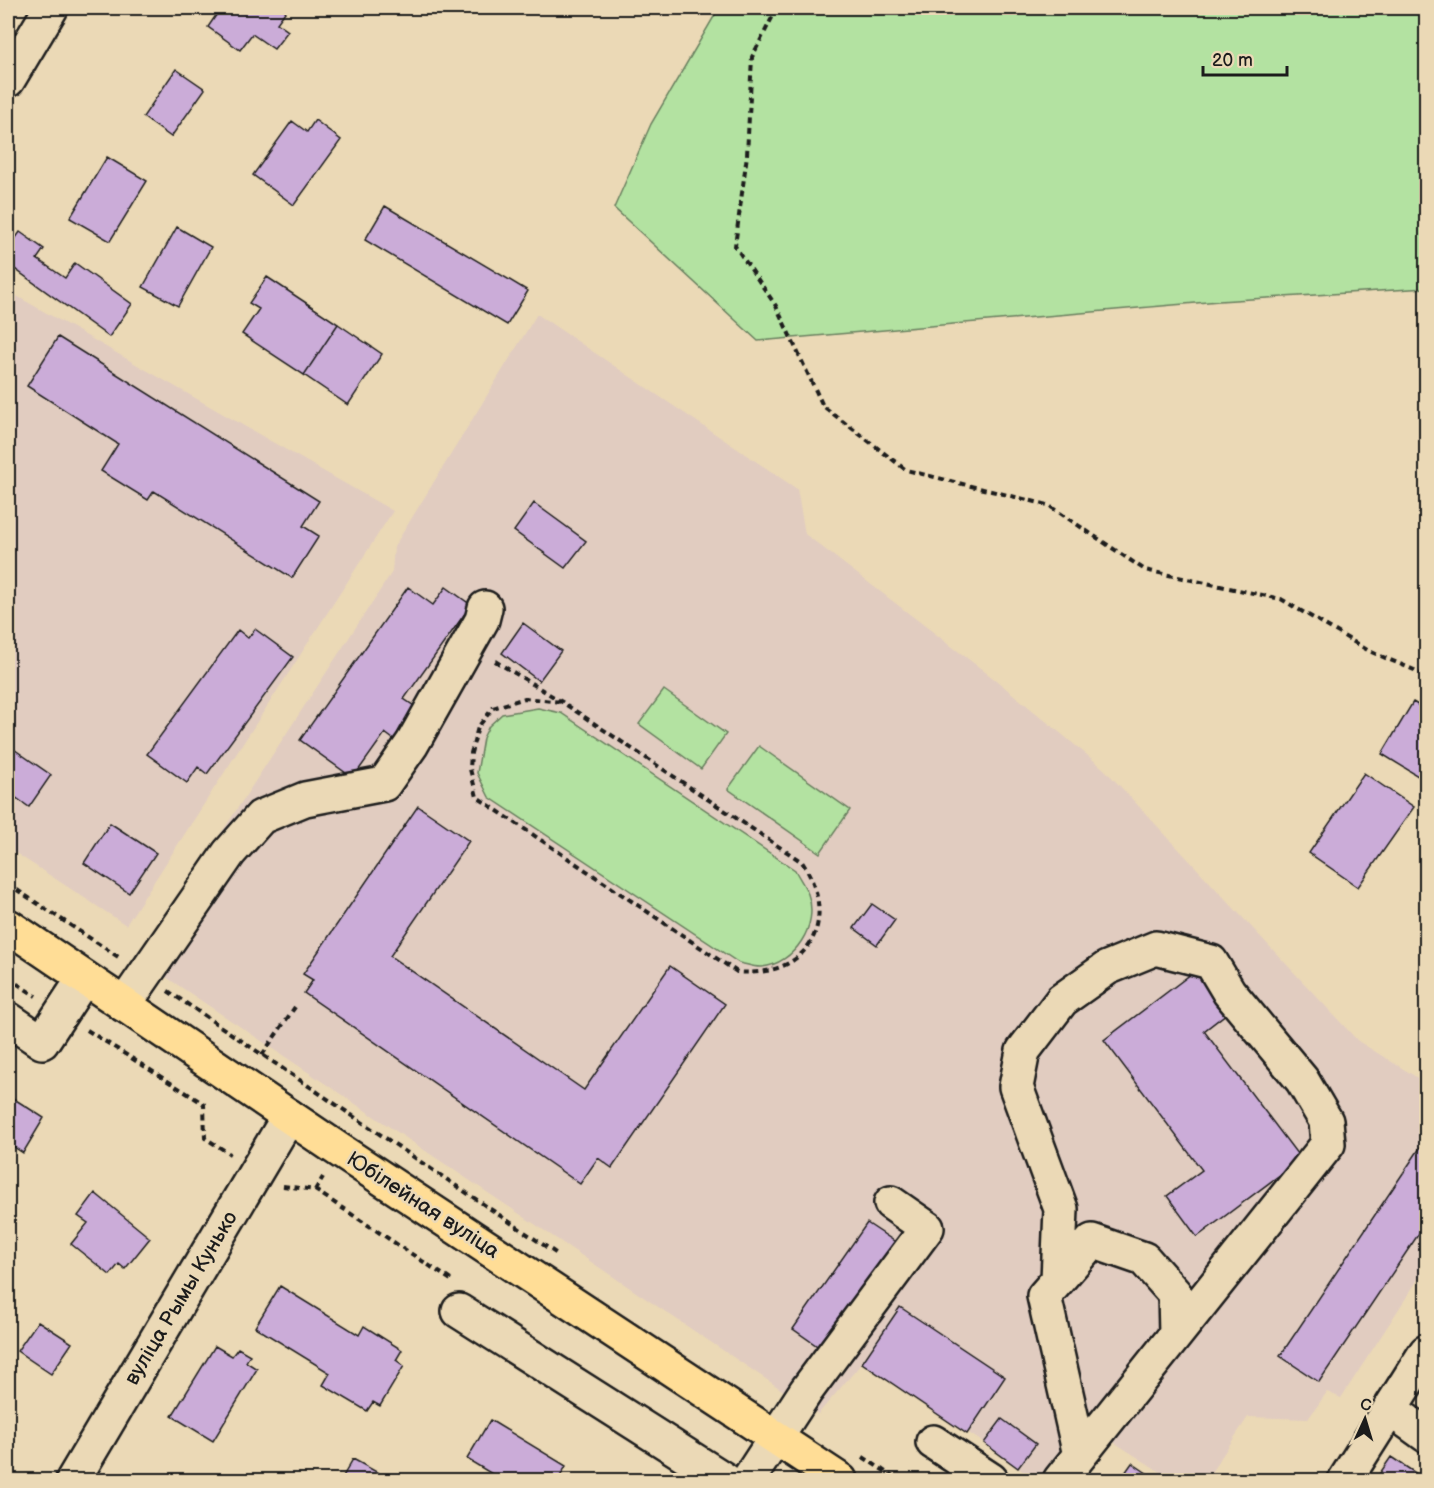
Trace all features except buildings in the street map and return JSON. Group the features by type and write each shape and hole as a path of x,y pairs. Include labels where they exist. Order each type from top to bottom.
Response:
{"main road":[{"name":"Юбілейная вуліца","path":"8,926 289,1116 776,1438 850,1468"}],"street":[{"path":"8,80 51,8"},
{"path":"124,1005 229,853 261,817 305,799 384,784 412,744 482,620 485,609"},
{"path":"1058,1280 1061,1209 1016,1087 1023,1051 1062,1000 1107,968 1156,948 1211,962 1229,992 1302,1080 1326,1121 1328,1144 1060,1480"},
{"path":"8,1019 42,1042 84,978"},
{"name":"вуліца Рымы Кунько","path":"73,1480 289,1116"},
{"path":"748,1480 806,1391 927,1228 891,1203"},
{"path":"1080,1455 1044,1296 1092,1241 1144,1259 1175,1294 1176,1334"},
{"path":"459,1297 725,1480"},
{"path":"1345,1480 1426,1352"},
{"path":"1390,1409 1426,1435"},
{"path":"933,1443 990,1480"}],"path":[{"path":"777,8 752,57 747,155 735,246 776,306 824,406 906,470 1048,505 1144,570 1281,599 1369,651 1426,675"},
{"path":"468,645 562,702 802,862 813,880 820,910 817,932 803,954 783,967 757,974 736,972 477,797 470,769 471,753 478,727 493,708 525,698 562,702"},
{"path":"8,884 560,1255"},
{"path":"8,978 204,1104 205,1138 279,1186 315,1190 459,1297"},
{"path":"262,1055 294,1007"},
{"path":"850,1468 898,1480"}],"shaded area":[{"path":"8,291 393,511 126,925 8,848"},
{"path":"537,314 797,489 805,534 997,681 1104,769 1358,1041 1426,1083 1426,1267 1341,1398 1327,1392 1308,1419 1248,1417 1206,1480 1173,1480 1112,1441 1084,1480 1035,1480 984,1443 862,1363 818,1414 139,959 392,572 394,547"}],"green space":[{"path":"719,8 1426,8 1426,288 1219,301 758,341 614,208 651,124"},
{"path":"664,690 726,734 701,769 639,724"},
{"path":"538,708 561,713 795,870 807,891 811,906 807,930 794,951 774,964 762,967 739,963 489,797 477,773 483,738 489,726 502,714"},
{"path":"759,746 850,810 820,853 728,789"}]}
